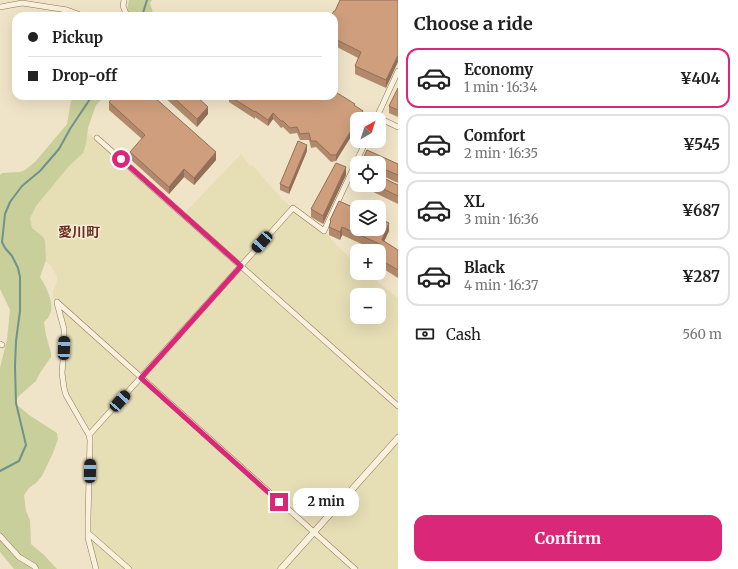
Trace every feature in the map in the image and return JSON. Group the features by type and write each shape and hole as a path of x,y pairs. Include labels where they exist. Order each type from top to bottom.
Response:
{"street":[{"path":"124,0 123,6 125,12"},
{"path":"0,7 35,4 73,12"},
{"path":"379,112 398,71"},
{"path":"386,122 398,127"},
{"path":"97,138 398,406"},
{"path":"89,435 293,208 324,231 363,148"},
{"path":"96,569 88,538 90,440 89,435 66,395 64,388 62,373 64,329 57,302 354,569"},
{"path":"281,569 398,438"},
{"path":"88,533 129,569"},
{"path":"0,536 19,557 34,566 36,569"}],"shaded area":[{"path":"86,131 182,216 241,154 250,166 252,165 283,200 327,234 350,258 350,280 376,280 386,288 350,288 350,324 386,324 386,288 398,298 398,569 97,569 90,538 94,435 88,431 68,395 65,386 61,309 53,298 57,276 51,266 16,233"}],"green space":[{"path":"129,0 152,0 150,3 153,12 127,12"},
{"path":"101,100 96,105 88,128 83,153 69,166 36,206 30,218 32,228 43,237 45,241 46,260 40,277 51,300 50,315 44,322 51,357 36,381 16,400 16,404 29,415 57,433 58,439 42,476 24,495 26,511 30,520 31,544 57,569 14,569 0,552 0,368 7,339 10,310 0,289 0,175 2,173 20,172 35,162 67,124 71,101"}],"building":[{"path":"340,0 398,0 398,55 386,80 355,66 361,52 338,40 338,12 333,12"},
{"path":"398,88 398,110 389,106"},
{"path":"338,93 363,111 350,112 350,132 336,155 331,155 316,141 311,141 309,133 300,134 297,127 290,128 273,113 268,120 236,100 338,100"},
{"path":"111,100 158,100 216,152 194,178 184,169 169,187 130,152 145,135 109,102"},
{"path":"176,100 200,100 208,107 197,119"},
{"path":"298,141 307,145 289,188 280,184"},
{"path":"367,150 380,156 364,156"},
{"path":"386,159 398,164 398,175 386,170"},
{"path":"336,163 346,167 323,216 311,209"},
{"path":"386,179 398,185 398,196 386,190"},
{"path":"339,201 350,206 350,231 342,227 340,232 329,227 330,220"},
{"path":"386,222 389,223 386,230"},
{"path":"362,236 384,236 382,240 398,250 398,270 386,263 386,244 380,244"}],"waterway":[{"path":"143,12 147,0"},
{"path":"0,471 19,461 26,445 16,403 15,366 16,341 20,311 20,277 18,268 12,256 2,242 5,214 10,202 22,186 40,171 59,149 89,100"}],"district":[{"name":"愛川町","path":"79,232"}],"route":[{"path":"121,159 241,266 141,378 279,502"}]}
